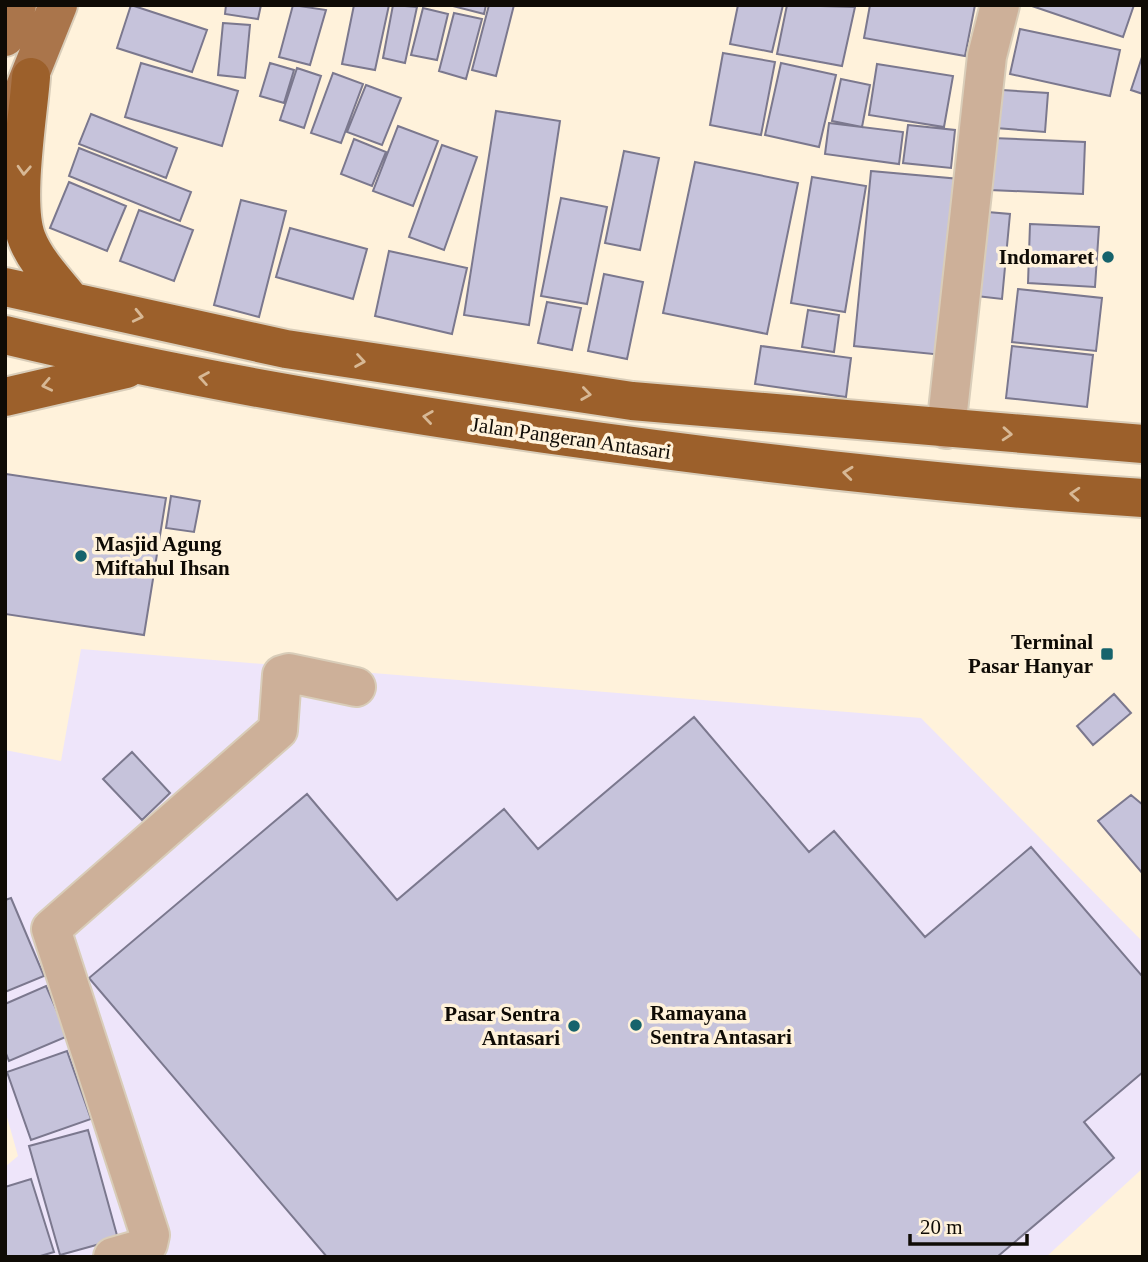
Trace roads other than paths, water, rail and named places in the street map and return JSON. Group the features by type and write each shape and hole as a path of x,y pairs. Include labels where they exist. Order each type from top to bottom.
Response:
{"highway":[{"path":"31,77 22,209 27,239 46,270 71,300"},
{"path":"5,287 286,349 429,373 632,401 1143,444"},
{"name":"Jalan Pangeran Antasari","path":"5,335 138,366 373,409 742,462 1143,498"},
{"path":"5,397 138,366"}],"main road":[{"path":"5,37 18,5"},
{"path":"5,136 58,5"}],"street":[{"path":"946,429 987,56 1000,5"},
{"path":"113,1257 141,1249 148,1244 150,1235 51,929 278,730 282,675 289,673 356,687"}],"place":[{"name":"Indomaret","path":"1108,257"},
{"name":"Masjid Agung Miftahul Ihsan","path":"81,556"},
{"name":"Terminal Pasar Hanyar","path":"1107,654"},
{"name":"Ramayana Sentra Antasari","path":"636,1025"},
{"name":"Pasar Sentra Antasari","path":"574,1026"}]}
